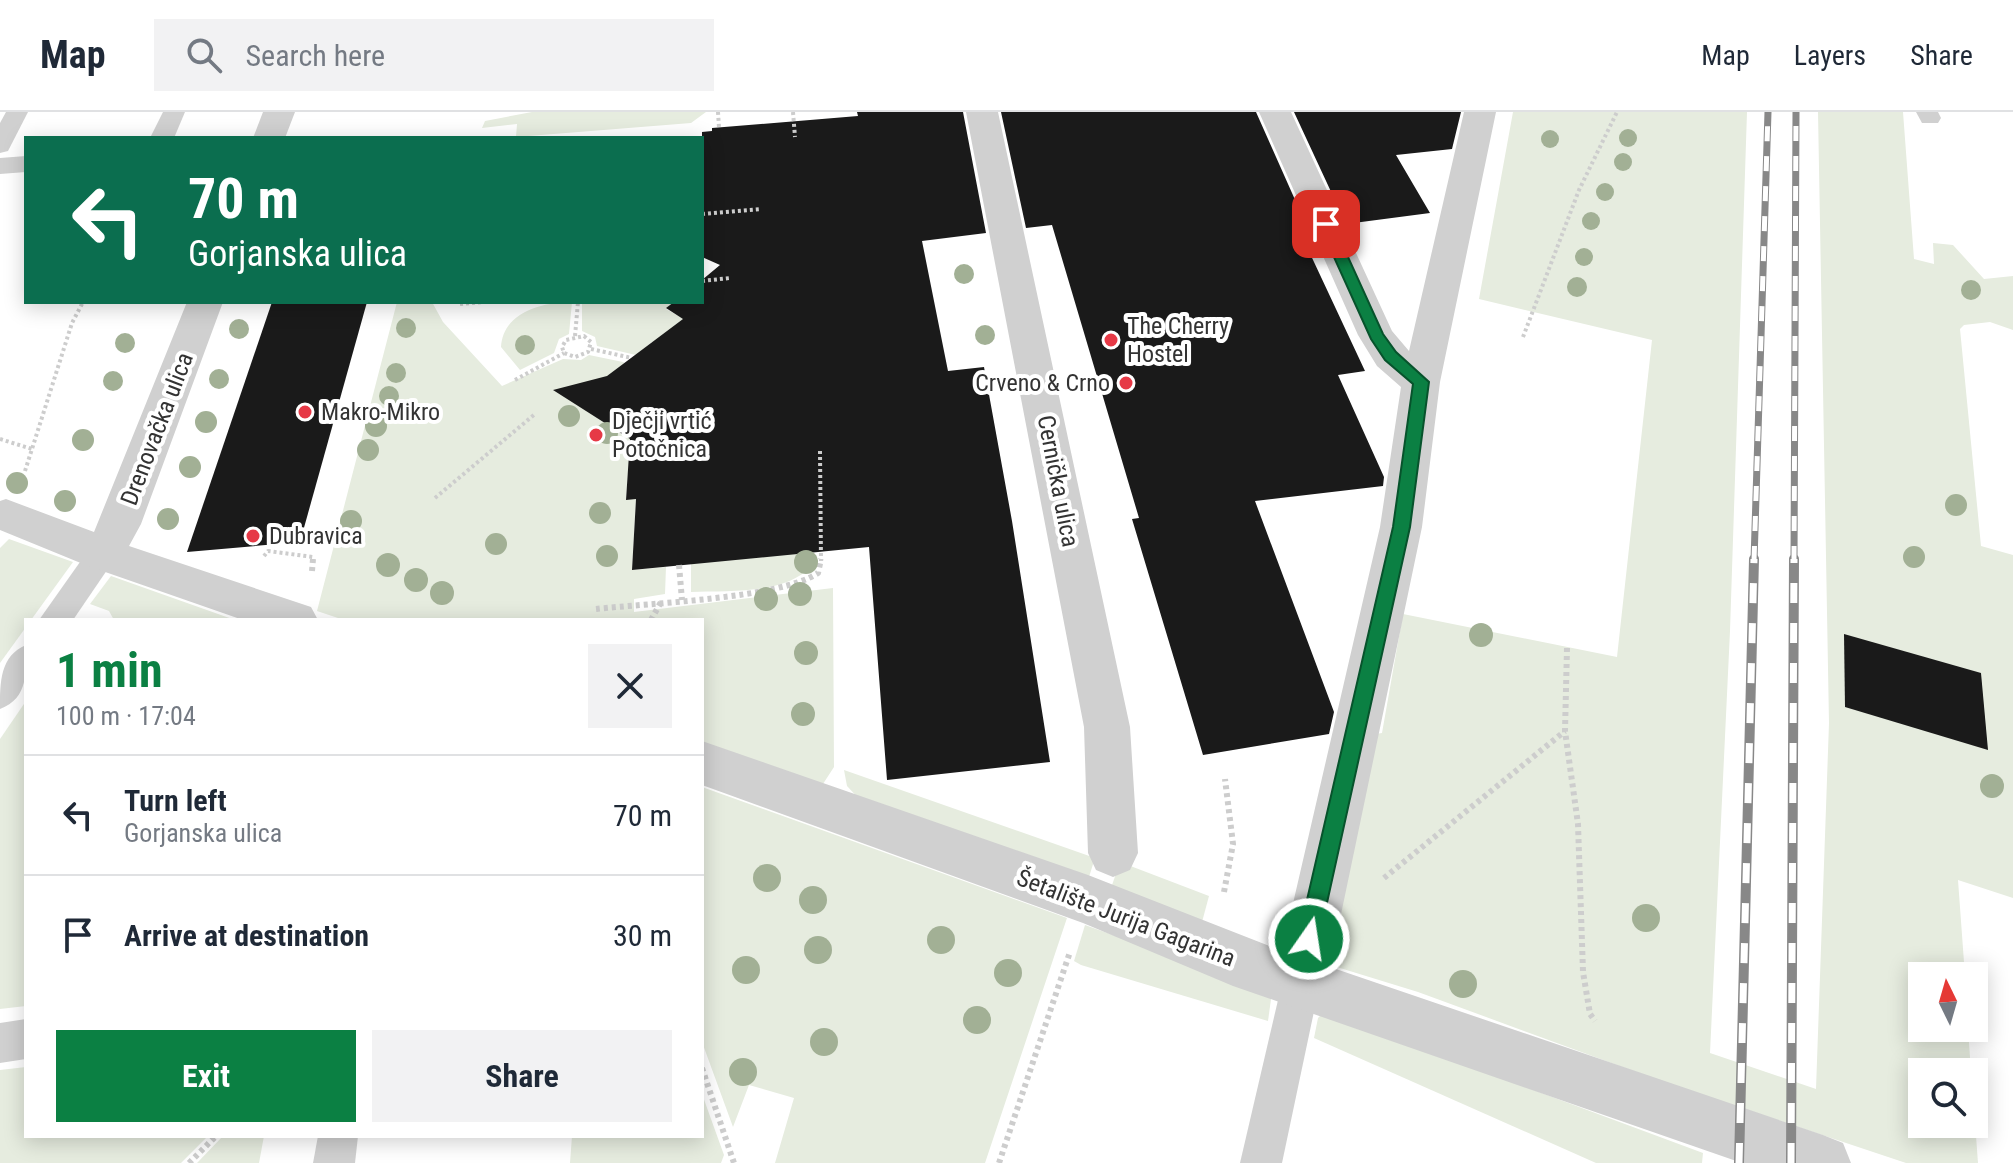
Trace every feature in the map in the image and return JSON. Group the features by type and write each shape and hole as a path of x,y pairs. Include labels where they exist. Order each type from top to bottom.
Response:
{"street":[{"path":"270,136 279,112"},
{"name":"Cernička ulica","path":"982,112 1107,727 1113,853"},
{"path":"1275,112 1376,335 1390,356 1421,382"},
{"path":"1305,961 1401,527 1421,382 1480,112"},
{"name":"Drenovačka ulica","path":"103,554 120,524 204,304"},
{"path":"5,515 103,554 290,618"},
{"name":"Šetalište Jurija Gagarina","path":"704,764 1088,900 1213,951 1305,961 1823,1163"}],"lane":[{"path":"0,146 17,112"},
{"path":"163,136 174,112"},
{"path":"0,166 24,164"},
{"path":"56,618 103,554"},
{"path":"0,694 24,662"},
{"path":"1261,1163 1305,961"},
{"path":"0,1043 24,1039"},
{"path":"334,1163 338,1138"}],"path":[{"path":"718,112 719,128"},
{"path":"793,112 795,137"},
{"path":"1523,337 1579,190 1617,112"},
{"path":"704,214 761,209"},
{"path":"704,281 730,278"},
{"path":"5,515 32,449 72,323 82,304"},
{"path":"575,336 578,304"},
{"path":"564,353 563,343 575,336 590,339 591,349"},
{"path":"515,380 564,353 575,357 591,349 632,358"},
{"path":"435,498 535,414"},
{"path":"0,439 32,449"},
{"path":"596,609 803,583 818,573 822,556 820,451"},
{"path":"679,565 682,600"},
{"path":"652,618 661,602"},
{"path":"1567,648 1565,731 1578,824 1583,972 1590,1014 1598,1027"},
{"path":"1305,961 1565,731"},
{"path":"1213,951 1233,844 1225,779"},
{"path":"999,1163 1088,900"},
{"path":"704,1074 734,1163"},
{"path":"189,1163 214,1138"}],"shaded area":[{"path":"532,112 706,112 691,123 528,136 516,136 517,124 482,128 485,121"},
{"path":"1513,112 1747,112 1730,631 1710,1053 1816,1089 1829,723 1818,112 1903,112 1914,259 1934,264 1933,243 1953,245 1984,279 2013,276 2013,330 1990,322 1964,325 1960,329 1981,546 2013,555 2013,898 1958,880 1964,962 1908,962 1908,1042 1969,1042 1970,1058 1908,1058 1908,1138 1976,1138 1978,1163 1906,1163 1655,1079 1418,992 1314,960 1364,736 1382,733 1403,614 1617,657 1652,340 1479,299"},
{"path":"396,304 433,304 443,322 502,386 563,359 581,360 589,355 623,362 657,384 595,416 633,441 652,469 628,472 626,499 636,499 632,570 666,567 665,594 634,599 634,612 833,588 834,767 821,787 704,747 704,618 338,618 317,611"},
{"path":"572,304 569,334 559,339 554,353 520,370 501,347 503,335 517,317 537,307"},
{"path":"582,304 672,304 666,309 693,324 673,340 652,342 636,355 597,346 595,337 582,331"},
{"path":"813,482 811,567 799,576 770,587 691,592 691,564"},
{"path":"9,539 73,562 32,618 24,618 24,630 0,663 0,548"},
{"path":"111,576 229,618 113,618 109,611 90,604"},
{"path":"24,704 24,1006 0,1009 0,739"},
{"path":"844,770 1095,858 1088,880 860,800 847,786"},
{"path":"704,788 1067,918 985,1163 775,1163 794,1098 749,1085 733,1127 704,1047"},
{"path":"1120,862 1209,896 1202,922 1111,888"},
{"path":"1085,925 1272,992 1268,1021 1081,965 1074,961"},
{"path":"1324,1012 1703,1153 1702,1163 1596,1163 1314,1038 1318,1018"},
{"path":"24,1067 24,1138 206,1138 181,1163 0,1163 0,1070"},
{"path":"704,1100 724,1155 721,1163 570,1163 572,1138 704,1138"},
{"path":"221,1138 264,1138 259,1163 197,1163"}],"building":[{"path":"857,112 963,112 986,233 922,241 948,371 984,367 1050,762 887,780 869,547 632,570 636,499 626,500 630,439 553,390 607,376 683,319 666,308 671,304 704,304 704,278 720,265 704,258 702,132 712,131 712,128 858,116"},
{"path":"1001,112 1256,112 1308,229 1299,230 1365,371 1338,375 1384,477 1383,486 1255,501 1334,712 1329,734 1203,755 1132,519 1139,518 1052,225 1026,228"},
{"path":"1294,112 1461,112 1452,149 1396,155 1430,213 1346,224"},
{"path":"271,304 366,304 300,542 187,552"},
{"path":"1844,634 1981,673 1988,750 1845,707"}],"railway":[{"path":"1754,561 1768,112"},
{"path":"1794,561 1796,112"},
{"path":"1739,1163 1754,559"},
{"path":"1791,1163 1794,559"}],"place":[{"name":"The Cherry Hostel","path":"1111,340"},
{"name":"Crveno & Crno","path":"1126,383"},
{"name":"Makro-Mikro","path":"305,412"},
{"name":"Dječji vrtić Potočnica","path":"596,435"},
{"name":"Dubravica","path":"253,536"}],"route":[{"path":"1309,939 1401,527 1421,382 1390,356 1376,335 1326,224"}]}
